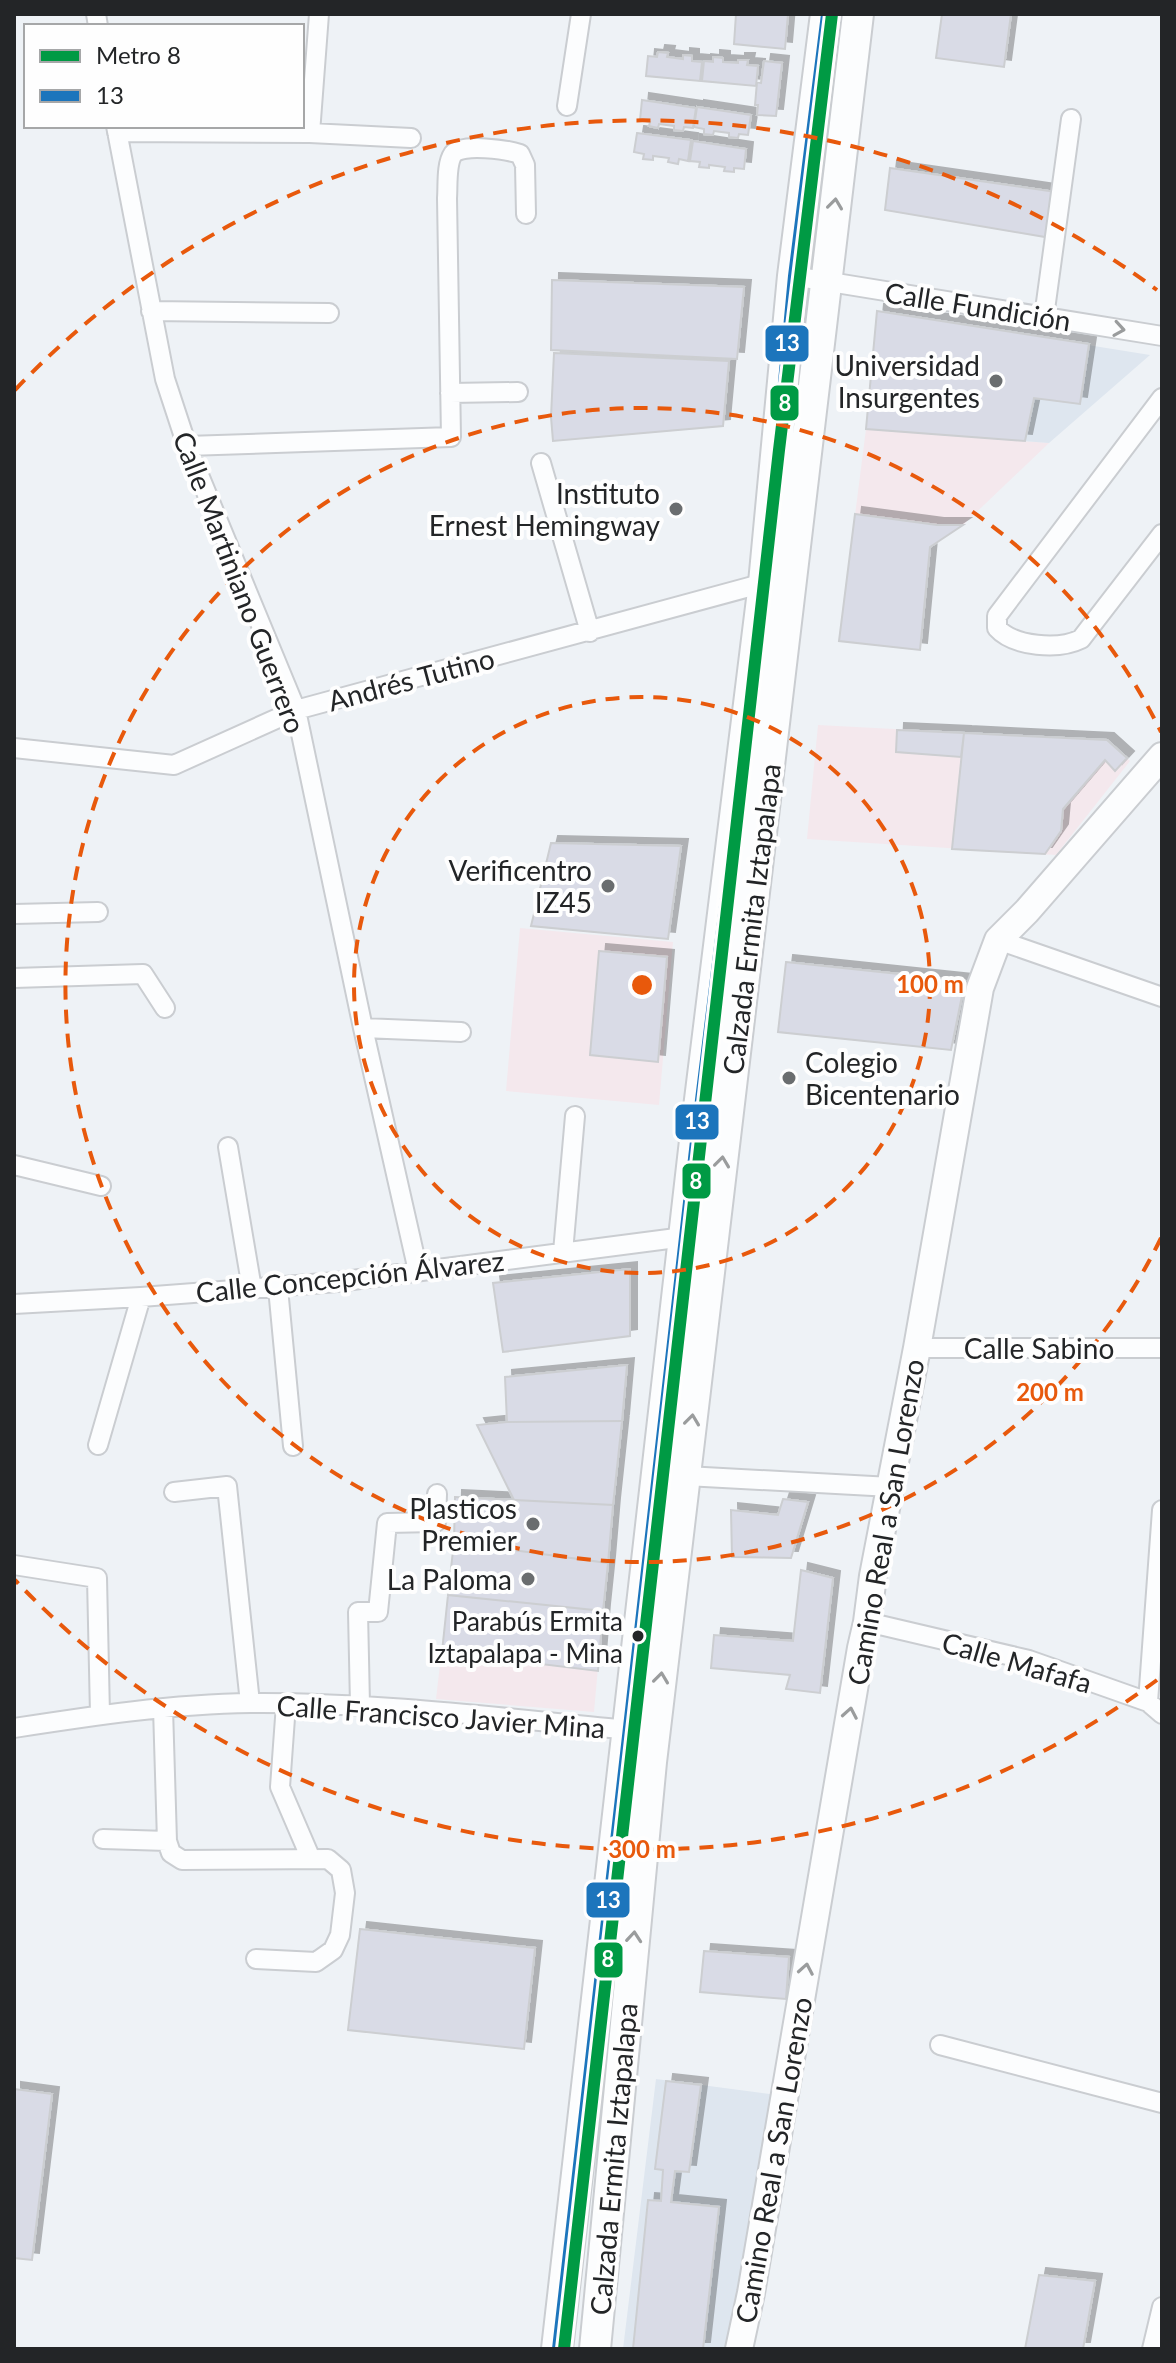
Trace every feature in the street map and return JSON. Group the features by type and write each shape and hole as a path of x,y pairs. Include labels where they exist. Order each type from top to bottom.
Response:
{"main road":[{"name":"Calzada Ermita Iztapalapa","path":"557,2349 684,1237 764,583 793,276 826,14"},
{"name":"Calzada Ermita Iztapalapa","path":"595,2349 651,1762 858,14"},
{"name":"Camino Real a San Lorenzo","path":"739,2349 873,1576 917,1348 980,988 998,940 1162,756"}],"street":[{"path":"310,133 319,14"},
{"path":"567,106 581,14"},
{"path":"1044,317 1071,119"},
{"path":"116,129 411,138"},
{"name":"Calle Martiniano Guerrero","path":"116,129 165,379 187,446 296,710 418,1271"},
{"path":"187,446 451,437 447,198 449,165 453,154 463,148 508,150 520,154 525,165 526,214"},
{"name":"Calle Fundición","path":"793,276 1162,336"},
{"path":"151,311 329,313"},
{"path":"450,393 518,392"},
{"path":"1162,398 997,616 997,628 1004,636 1044,646 1069,645 1081,639 1162,534"},
{"path":"541,463 590,632"},
{"name":"Andrés Tutino","path":"14,748 174,765 296,710 764,583"},
{"path":"14,914 98,912"},
{"path":"998,940 1162,997"},
{"path":"14,978 143,974 165,1008"},
{"path":"363,1028 461,1032"},
{"path":"563,1252 575,1116"},
{"path":"228,1147 252,1289"},
{"path":"14,1165 101,1186"},
{"name":"Calle Concepción Álvarez","path":"14,1304 278,1288 684,1237"},
{"path":"278,1288 293,1446"},
{"path":"98,1445 141,1297"},
{"name":"Calle Sabino","path":"917,1348 1162,1348"},
{"path":"686,1476 891,1487"},
{"path":"174,1492 227,1486 250,1703"},
{"path":"360,1705 358,1612 378,1612 387,1523 436,1522 437,1494"},
{"path":"1155,1708 1162,1510"},
{"path":"14,1565 97,1578 100,1715"},
{"name":"Calle Mafafa","path":"867,1622 1029,1660 1155,1708"},
{"name":"Calle Francisco Javier Mina","path":"14,1728 163,1708 250,1703 360,1705 629,1730"},
{"path":"286,1704 280,1787 311,1859"},
{"path":"163,1708 167,1841 171,1853 182,1860 328,1859 341,1870 345,1893 340,1935 333,1950 316,1962 256,1959"},
{"path":"103,1839 167,1841"},
{"path":"940,2045 1162,2103"},
{"path":"1152,2349 1162,2307"}],"shaded area":[{"name":"Universidad Insurgentes","path":"877,311 1150,355 1049,443 866,429"},
{"path":"866,429 1049,443 963,525 930,547 920,650 839,641"},
{"path":"818,725 1107,740 1130,761 1056,855 807,839"},
{"path":"520,928 673,942 659,1105 506,1091"},
{"path":"448,1595 603,1611 594,1712 436,1699"},
{"path":"656,2079 777,2095 725,2349 623,2349"}],"building":[{"path":"736,14 788,14 785,49 734,44"},
{"path":"942,14 1011,14 1004,67 936,58"},
{"path":"658,52 683,59 683,55 692,56 692,61 702,62 700,81 646,76 648,56 657,57"},
{"path":"713,57 723,58 723,62 748,60 747,65 758,66 756,86 702,81 704,61 713,62"},
{"path":"764,61 782,63 776,116 757,115 757,82 761,83"},
{"path":"642,100 696,108 693,128 684,127 683,131 674,130 674,126 649,126 650,122 640,120"},
{"path":"697,107 751,115 748,135 729,137 729,133 714,131 713,135 704,134 704,129 694,127"},
{"path":"637,133 691,140 688,161 679,159 678,164 668,162 669,158 653,156 653,160 643,159 644,154 634,152"},
{"path":"693,141 746,149 744,169 734,168 734,172 724,171 725,167 699,167 700,162 690,161"},
{"path":"890,168 1056,192 1051,238 885,210"},
{"path":"552,280 744,287 737,359 551,350"},
{"name":"Universidad Insurgentes","path":"877,311 1089,344 1080,404 1034,398 1025,441 866,429"},
{"path":"554,353 729,361 723,426 553,441"},
{"path":"855,514 937,525 963,525 930,547 920,650 839,641"},
{"path":"897,730 964,733 961,757 896,752"},
{"path":"964,733 1107,740 1127,758 1115,771 1105,760 1063,809 1061,831 1045,854 952,849"},
{"name":"Verificentro IZ45","path":"551,843 681,846 668,939 531,926"},
{"path":"599,951 667,957 658,1062 590,1055"},
{"path":"786,962 965,981 951,1050 778,1032"},
{"path":"630,1269 630,1336 503,1352 493,1283"},
{"path":"627,1365 622,1421 507,1422 505,1377"},
{"path":"622,1421 613,1505 514,1500 477,1425 507,1422"},
{"name":"Plasticos Premier","path":"455,1497 613,1505 608,1563 454,1542"},
{"path":"783,1499 808,1502 791,1558 732,1557 731,1510 778,1515"},
{"name":"La Paloma","path":"454,1542 608,1563 603,1611 448,1595"},
{"path":"801,1570 833,1578 820,1693 786,1689 790,1675 711,1668 714,1635 793,1641"},
{"path":"448,1595 603,1611 598,1671 442,1652"},
{"path":"360,1929 535,1948 524,2049 348,2030"},
{"path":"704,1951 789,1957 786,1999 700,1992"},
{"path":"666,2081 701,2085 689,2172 675,2171 671,2202 719,2207 703,2349 633,2349 648,2200 661,2201 663,2170 655,2169"},
{"path":"14,2089 52,2094 32,2260 14,2258"},
{"path":"1039,2275 1095,2281 1083,2349 1025,2349"}],"metro line":[{"name":"8","path":"564,2349 779,450 832,14"}],"transit line":[{"name":"13","path":"557,2349 696,1132 764,583 793,276 826,14"}],"place":[{"name":"Universidad Insurgentes","path":"996,381"},
{"name":"Instituto Ernest Hemingway","path":"676,509"},
{"name":"Verificentro IZ45","path":"608,886"},
{"name":"Colegio Bicentenario","path":"789,1078"},
{"name":"Plasticos Premier","path":"533,1524"},
{"name":"La Paloma","path":"528,1579"},
{"name":"Parabús Ermita Iztapalapa - Mina","path":"638,1636"}]}
